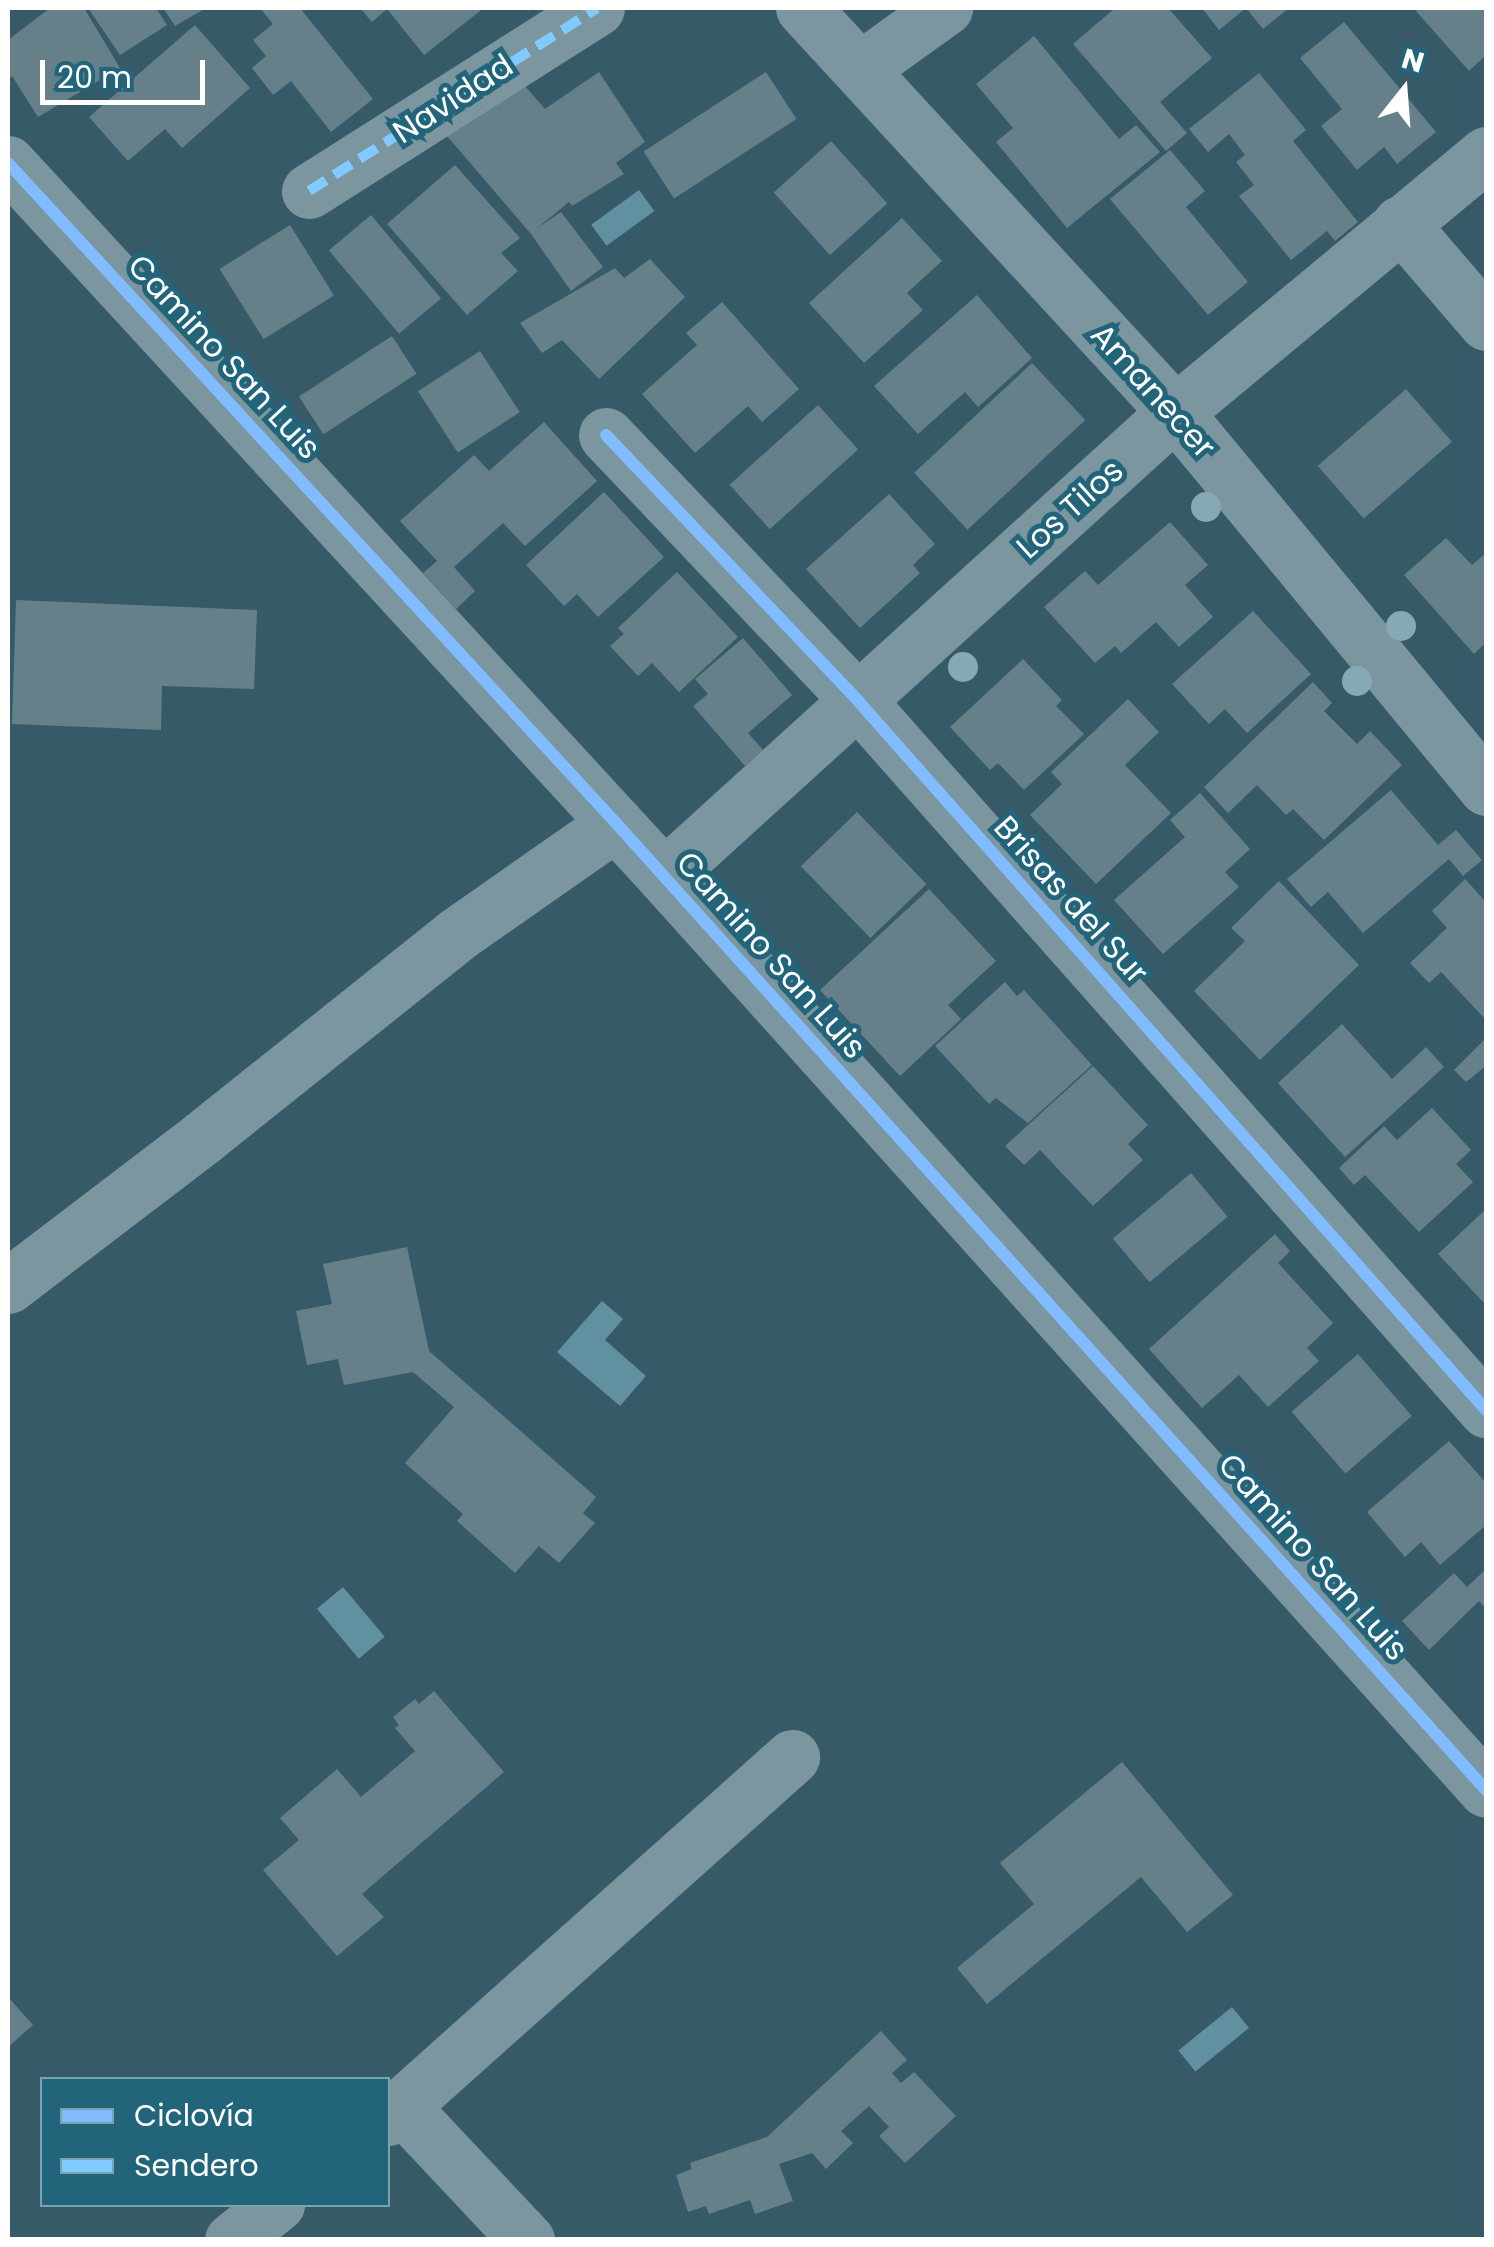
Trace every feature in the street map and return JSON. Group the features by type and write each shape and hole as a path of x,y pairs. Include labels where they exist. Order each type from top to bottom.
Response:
{"street":[{"name":"Navidad","path":"310,191 597,8"},
{"name":"Amanecer","path":"803,8 1175,412 1486,788"},
{"path":"860,69 945,8"},
{"name":"Los Tilos","path":"664,876 1175,412 1486,154"},
{"name":"Camino San Luis","path":"8,163 664,876 1486,1790"},
{"path":"1400,223 1486,323"},
{"name":"Brisas del Sur","path":"606,435 859,702 1486,1410"},
{"path":"8,1286 202,1138 456,935 616,824"},
{"path":"526,2240 395,2112 792,1756"},
{"path":"232,2240 273,2207"}],"water":[{"path":"639,190 654,211 607,246 591,225"},
{"path":"602,1301 623,1319 605,1340 646,1376 620,1406 557,1352"},
{"path":"343,1587 385,1637 359,1659 317,1609"},
{"path":"1232,2007 1249,2028 1195,2071 1178,2050"}],"building":[{"path":"50,8 84,8 120,68 38,117 12,76 8,79 8,40"},
{"path":"88,8 156,8 167,25 120,55"},
{"path":"163,8 206,8 175,26"},
{"path":"260,8 300,8 373,99 331,132 291,81 273,95 252,68 266,56 253,40 273,24"},
{"path":"360,8 484,8 424,55 387,9 372,22"},
{"path":"1115,8 1168,8 1212,58 1160,102 1187,133 1166,151 1073,44"},
{"path":"1202,8 1246,8 1219,30"},
{"path":"1246,8 1289,8 1263,29"},
{"path":"1484,8 1486,55 1469,71 1416,11"},
{"path":"1344,22 1436,132 1397,164 1384,147 1357,170 1321,126 1342,109 1300,58"},
{"path":"195,25 250,88 182,148 165,129 128,161 89,117"},
{"path":"1034,36 1119,139 1136,125 1160,152 1067,228 996,142 1013,128 976,84"},
{"path":"599,72 645,142 616,163 624,174 572,206 569,202 536,229 561,212 603,267 571,291 531,234 441,129 518,78 545,109"},
{"path":"766,72 796,119 674,198 644,152"},
{"path":"1259,73 1306,130 1293,141 1358,222 1335,241 1327,231 1291,260 1239,196 1254,185 1236,162 1245,155 1229,134 1208,152 1189,129"},
{"path":"831,141 887,203 830,255 774,193"},
{"path":"1170,150 1205,191 1186,207 1248,282 1208,315 1110,199"},
{"path":"455,165 520,238 501,253 518,271 467,315 387,224"},
{"path":"371,215 441,298 399,334 329,250"},
{"path":"902,218 942,261 907,293 923,310 864,363 809,303"},
{"path":"290,225 334,295 264,339 220,269"},
{"path":"650,259 685,297 599,379 562,340 542,353 520,323 615,268 624,278"},
{"path":"977,295 1032,358 978,407 965,392 918,434 874,386"},
{"path":"722,302 799,389 762,422 748,406 695,453 642,394 697,345 686,333"},
{"path":"392,336 417,374 323,434 299,396"},
{"path":"480,351 520,412 458,453 418,391"},
{"path":"1032,363 1085,420 967,530 914,473"},
{"path":"1406,389 1452,442 1364,519 1318,466"},
{"path":"818,405 858,450 770,529 730,485"},
{"path":"544,422 597,481 525,546 503,523 454,567 475,591 456,609 423,573 437,561 400,521 474,455 489,471"},
{"path":"604,492 664,557 598,617 577,594 564,606 526,565"},
{"path":"889,494 935,544 913,565 920,573 860,628 806,569"},
{"path":"1170,522 1208,565 1185,585 1213,617 1179,647 1156,622 1121,653 1115,646 1095,663 1044,607 1085,571 1098,585"},
{"path":"1446,538 1472,565 1486,553 1486,642 1474,654 1404,575"},
{"path":"677,572 738,637 679,692 652,663 638,676 610,646 624,634 618,628"},
{"path":"16,600 257,610 254,689 162,686 161,730 12,724"},
{"path":"1253,611 1311,674 1247,733 1225,709 1209,724 1172,684"},
{"path":"743,638 792,695 748,733 763,750 745,766 693,706 708,694 695,679"},
{"path":"1023,659 1062,700 1056,706 1084,734 1024,790 998,763 990,770 950,727"},
{"path":"1313,682 1332,703 1324,711 1357,744 1370,731 1402,765 1324,840 1293,809 1286,815 1257,785 1228,813 1204,787"},
{"path":"1128,699 1159,732 1125,765 1171,813 1096,884 1030,815 1062,784 1051,772"},
{"path":"1391,790 1438,845 1456,830 1482,860 1463,876 1449,859 1363,933 1328,892 1311,907 1287,879"},
{"path":"1200,793 1250,849 1225,872 1239,887 1163,954 1114,900 1185,837 1170,820"},
{"path":"857,812 926,884 870,938 801,866"},
{"path":"1465,879 1486,902 1486,1020 1441,972 1429,983 1410,963 1447,928 1432,911"},
{"path":"1279,881 1359,965 1260,1060 1194,991 1245,941 1231,928"},
{"path":"929,889 996,961 948,1005 961,1019 900,1076 820,990"},
{"path":"1005,982 1017,996 1024,990 1092,1065 1028,1123 996,1098 989,1104 935,1046"},
{"path":"1342,1024 1392,1079 1426,1047 1444,1067 1345,1157 1278,1083"},
{"path":"1486,1038 1486,1066 1466,1082 1454,1070"},
{"path":"1093,1066 1148,1125 1128,1144 1143,1160 1093,1206 1040,1150 1024,1165 1005,1146"},
{"path":"1432,1108 1471,1150 1456,1164 1473,1182 1419,1232 1365,1175 1354,1185 1339,1168 1384,1126 1397,1140"},
{"path":"1191,1173 1228,1217 1150,1282 1113,1239"},
{"path":"1486,1209 1486,1305 1438,1254"},
{"path":"1275,1234 1290,1251 1278,1263 1333,1323 1307,1348 1319,1361 1268,1407 1239,1375 1202,1408 1149,1349"},
{"path":"407,1247 429,1351 596,1497 583,1513 595,1523 559,1563 539,1546 515,1573 457,1521 463,1514 405,1463 454,1407 413,1372 344,1385 338,1359 307,1365 296,1311 332,1304 323,1264"},
{"path":"1358,1354 1412,1416 1345,1474 1292,1412"},
{"path":"1449,1441 1486,1483 1486,1525 1440,1565 1421,1542 1405,1557 1367,1512"},
{"path":"1486,1569 1486,1609 1479,1601 1429,1650 1402,1621 1454,1573 1467,1587"},
{"path":"434,1691 504,1772 362,1894 384,1917 337,1956 263,1870 299,1840 280,1818 337,1769 361,1797 415,1751 395,1728 399,1725 393,1717 415,1699 419,1704"},
{"path":"1122,1762 1233,1895 1187,1932 1141,1877 987,2004 957,1968 1034,1904 1000,1863"},
{"path":"8,1997 33,2025 8,2047"},
{"path":"881,2031 907,2060 892,2073 901,2083 914,2072 956,2116 905,2163 879,2136 889,2127 869,2106 841,2131 853,2143 826,2169 812,2153 779,2164 793,2201 755,2214 750,2200 709,2214 706,2206 688,2212 676,2175 692,2169 690,2163 767,2137"}],"marked path":[{"path":"309,191 597,8"}],"cycle path":[{"path":"8,163 616,823 1486,1790"},
{"path":"606,435 859,702 1486,1410"}]}
